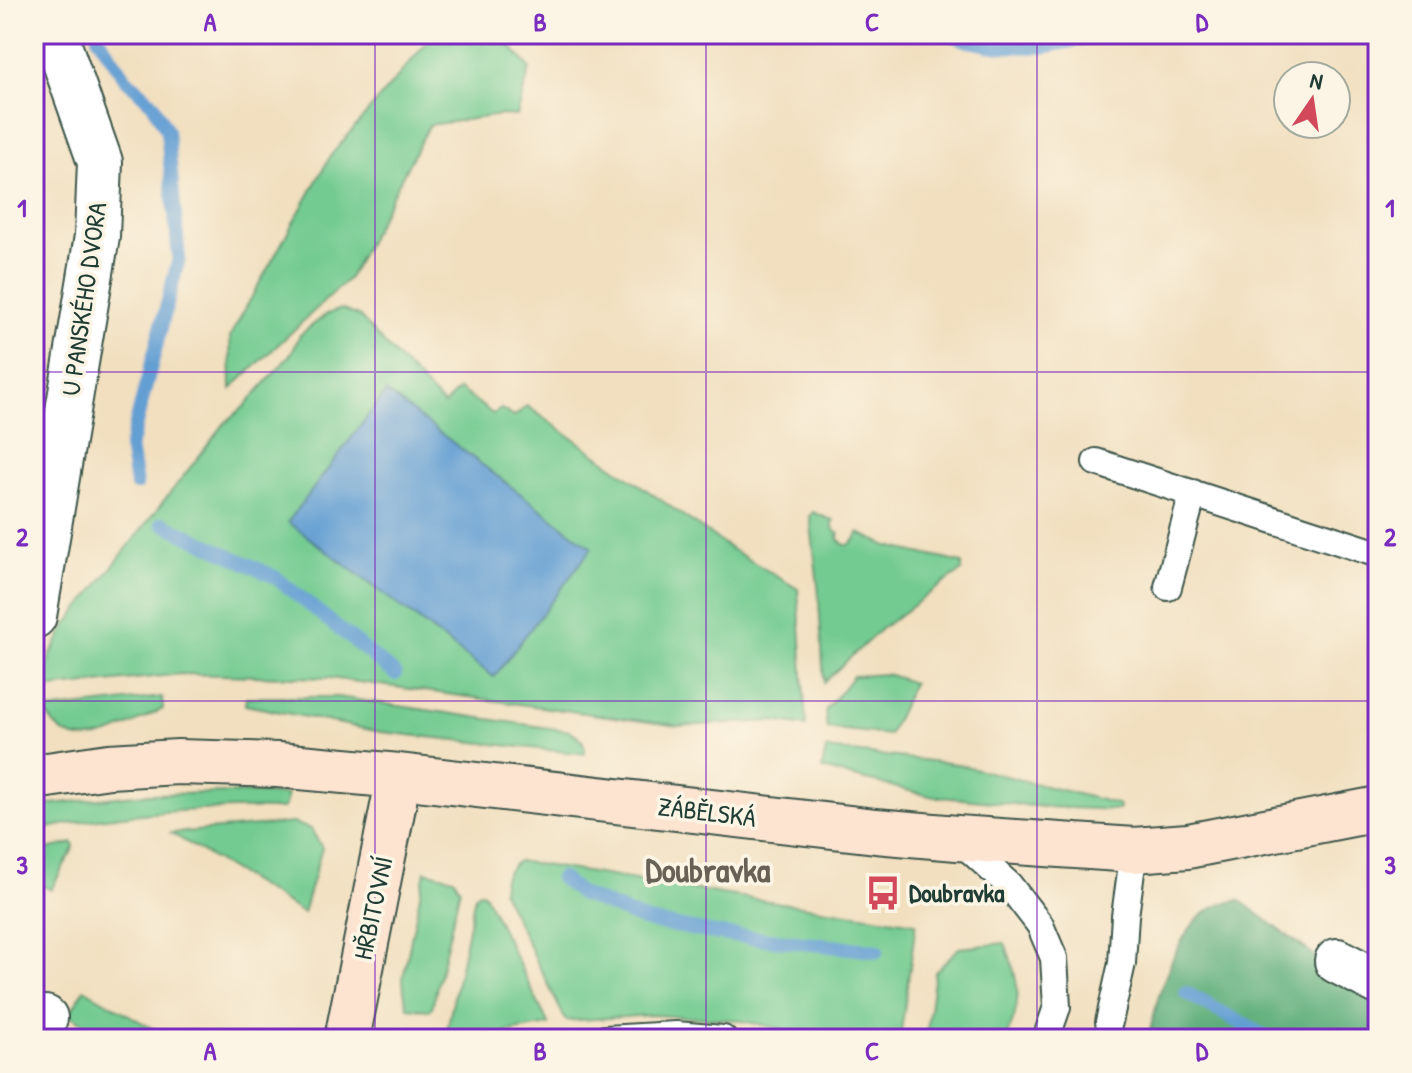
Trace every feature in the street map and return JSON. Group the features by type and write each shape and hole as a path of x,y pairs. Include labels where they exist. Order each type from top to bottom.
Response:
{"main road":[{"name":"ZÁBĚLSKÁ","path":"34,777 109,766 178,762 278,765 399,776 815,825 1134,850 1188,846 1378,809"},
{"name":"HŘBITOVNÍ","path":"347,1039 399,776"}],"street":[{"name":"U PANSKÉHO DVORA","path":"34,616 97,236 100,162 55,34"},
{"path":"1337,961 1378,982"}],"lane":[{"path":"1096,462 1378,554"},
{"path":"1168,587 1193,493"},
{"path":"957,838 1009,885 1040,925 1054,958 1057,1007 1046,1039"},
{"path":"1109,1022 1122,963 1134,850"},
{"path":"605,1039 676,1035 723,1039"}],"green space":[{"path":"434,34 500,34 530,68 517,116 501,115 429,125 349,278 231,389 230,336 331,155"},
{"path":"341,309 359,316 444,405 459,389 493,414 501,409 514,417 527,406 728,547 798,589 806,726 772,721 679,726 329,678 181,674 40,689 51,654 66,626 225,423 245,406 291,354 300,335 327,314"},
{"path":"813,512 834,521 835,532 839,533 838,537 846,545 852,543 859,533 888,546 962,563 962,571 882,628 824,682 810,516"},
{"path":"887,674 913,683 889,735 827,728 825,711 853,676"},
{"path":"162,697 163,709 116,731 84,738 69,735 56,726 45,710"},
{"path":"246,697 338,697 570,731 582,740 585,754 381,732 245,705"},
{"path":"826,749 957,764 1117,804 1119,810 1045,807 930,796 822,769"},
{"path":"145,794 287,795 282,809 158,812 96,819 34,831 34,806"},
{"path":"293,823 311,829 322,848 303,913 171,833"},
{"path":"73,843 74,847 51,890 40,884 34,891 34,852"},
{"path":"518,861 916,923 900,1039 833,1039 737,1020 653,1015 566,1021 502,891 506,874"},
{"path":"425,871 454,878 460,889 432,1008 429,1010 408,1008 403,978"},
{"path":"484,893 549,1025 449,1039 447,1030 475,895"},
{"path":"1239,900 1378,1002 1378,1039 1148,1039 1162,985 1189,929 1215,907"},
{"path":"1005,943 1016,980 1017,1002 1005,1039 926,1039 935,972 959,948"},
{"path":"84,989 162,1034 159,1039 111,1039 69,1015"}],"water":[{"path":"386,392 592,548 494,677 288,522"}],"waterway":[{"path":"952,34 993,46 1044,47 1121,34"},
{"path":"98,37 125,78 153,104 167,131 179,258 130,447 136,484"},
{"path":"162,523 275,577 395,674"},
{"path":"561,878 581,894 647,921 720,934 877,951"},
{"path":"1186,993 1270,1039"}],"place":[{"name":"Doubravka","path":"883,893"}],"district":[{"name":"Doubravka","path":"708,870"}]}
